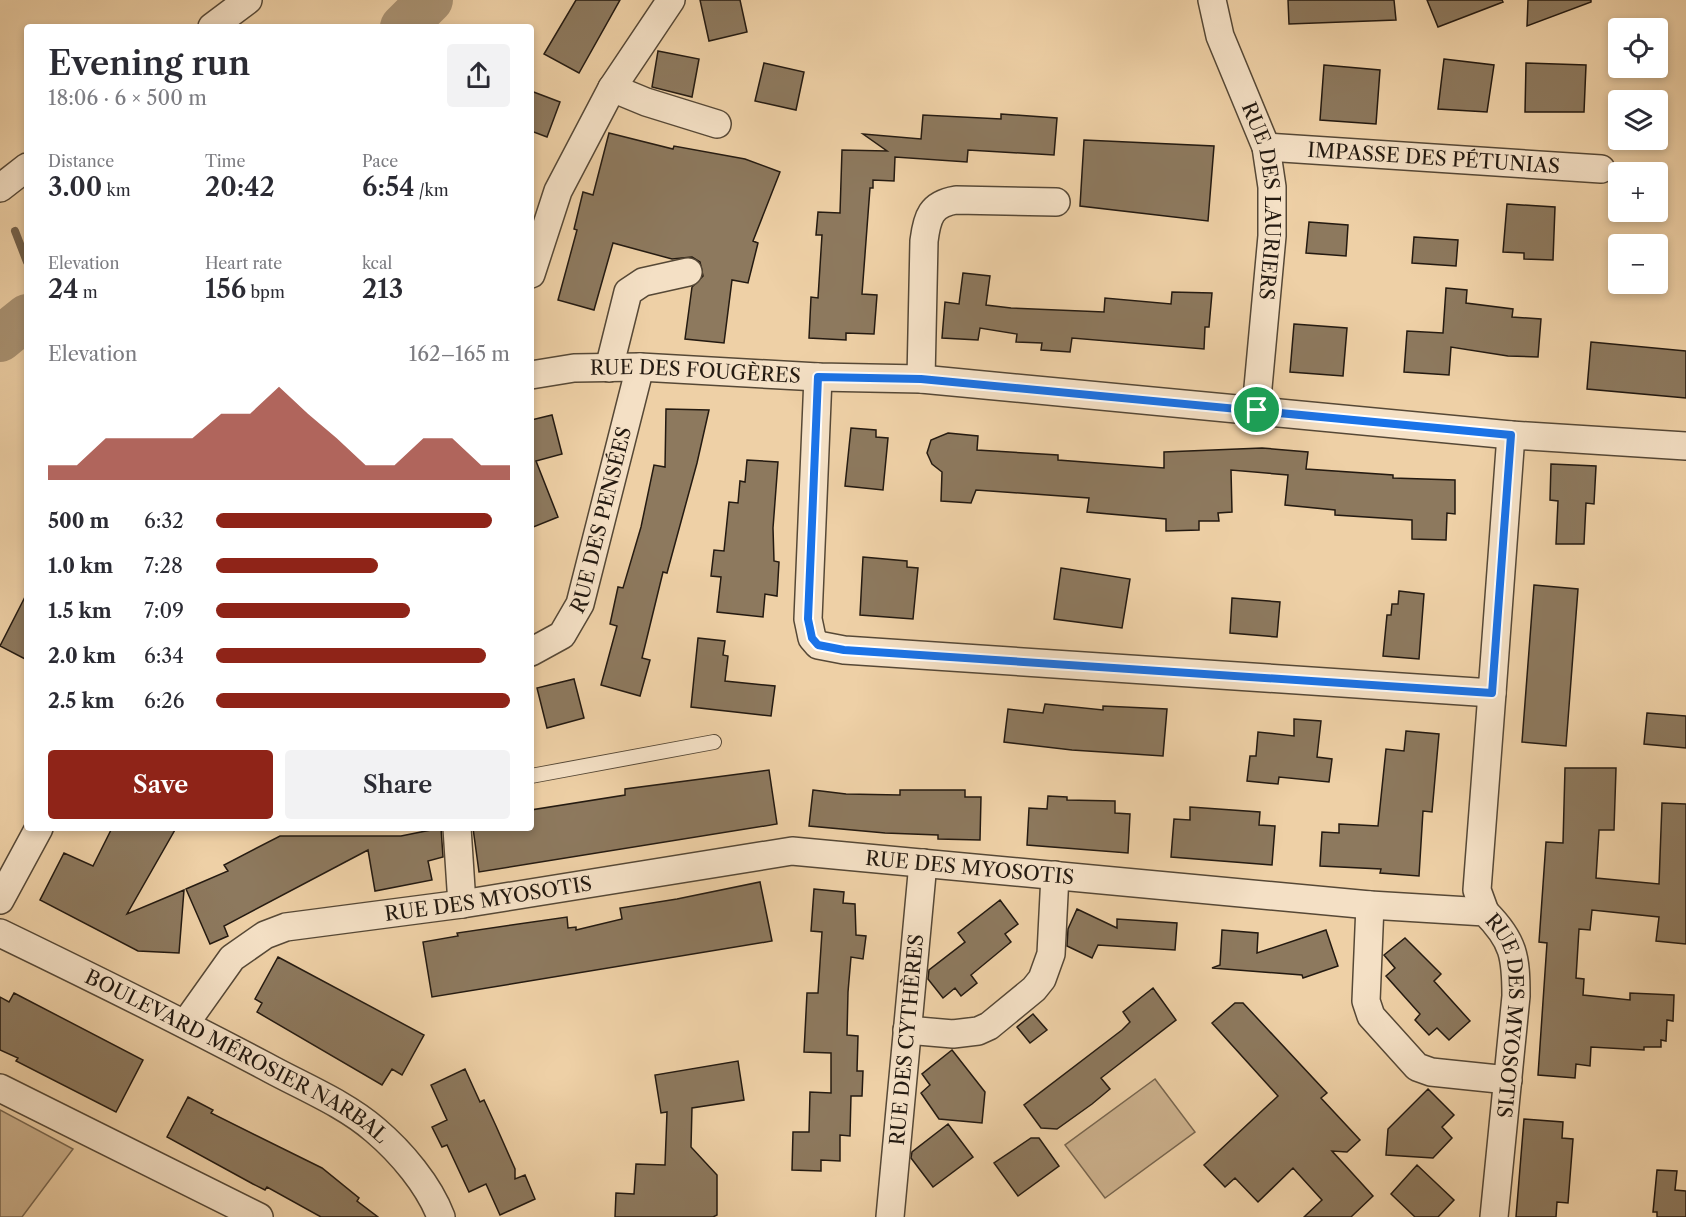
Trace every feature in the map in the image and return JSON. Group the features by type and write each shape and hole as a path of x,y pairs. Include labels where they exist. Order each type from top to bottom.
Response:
{"street":[{"path":"216,24 248,0"},
{"path":"534,265 558,191 612,88 671,0"},
{"name":"RUE DES LAURIERS","path":"1212,0 1220,36 1266,147 1272,187 1272,236 1257,410"},
{"path":"612,88 646,102 717,124"},
{"name":"IMPASSE DES PÉTUNIAS","path":"1266,147 1601,169"},
{"path":"0,188 24,169"},
{"path":"921,379 924,241 926,221 931,209 943,202 956,200 1056,202"},
{"path":"609,368 628,292 643,282 688,272"},
{"name":"RUE DES FOUGÈRES","path":"534,375 574,368 640,367 818,377 921,379 1511,435 1686,446"},
{"name":"RUE DES PENSÉES","path":"534,650 562,636 580,604 640,367"},
{"path":"818,377 808,619 812,638 818,645 844,650 1492,693"},
{"path":"1485,912 1477,890 1511,435"},
{"path":"0,900 37,831"},
{"path":"457,831 462,904"},
{"name":"RUE DES MYOSOTIS","path":"185,1024 232,958 265,935 286,927 462,904 792,851 1370,905 1485,912 1506,934 1514,952 1516,996 1494,1217"},
{"name":"RUE DES CYTHÈRES","path":"890,1217 923,863"},
{"path":"907,1030 953,1034 978,1031 989,1026 1034,989 1042,979 1051,954 1055,875"},
{"path":"1370,905 1366,1001 1371,1016 1417,1067 1431,1072 1508,1080"},
{"name":"BOULEVARD MÉROSIER NARBAL","path":"0,933 185,1024 346,1109 374,1129 418,1179 441,1217"},
{"path":"0,1088 259,1217"}],"lane":[{"path":"534,775 714,742"}],"shaded area":[{"path":"1155,1079 1195,1132 1105,1198 1065,1145"},
{"path":"0,1110 73,1149 22,1217 0,1217"}],"building":[{"path":"576,0 620,0 579,73 544,54"},
{"path":"700,0 740,0 747,32 709,41"},
{"path":"1288,0 1394,0 1396,20 1289,24"},
{"path":"1427,0 1502,0 1503,2 1438,27"},
{"path":"1528,0 1591,0 1591,2 1527,26"},
{"path":"658,51 699,59 692,97 652,87"},
{"path":"1444,59 1494,65 1487,112 1438,109"},
{"path":"764,63 804,72 796,110 755,101"},
{"path":"1526,63 1586,65 1584,112 1525,112"},
{"path":"1324,65 1380,70 1376,124 1320,120"},
{"path":"534,92 560,102 547,137 534,132"},
{"path":"1001,114 1057,118 1054,155 968,150 967,162 895,157 894,181 873,180 873,188 870,188 862,294 877,295 874,334 846,333 846,340 809,338 811,297 818,298 822,235 816,235 818,212 840,213 842,150 887,151 863,134 921,139 923,115 1001,119"},
{"path":"609,133 673,149 674,146 745,159 780,172 753,241 758,243 748,283 732,280 724,343 685,339 692,287 703,276 700,262 692,257 672,259 613,243 594,310 558,300 577,230 574,229 583,192 593,195"},
{"path":"1084,140 1214,146 1208,221 1080,206"},
{"path":"1507,204 1555,207 1553,260 1524,259 1524,253 1503,252"},
{"path":"1309,222 1348,225 1346,256 1306,253"},
{"path":"1414,237 1458,240 1456,266 1412,263"},
{"path":"963,273 990,276 986,305 1011,308 1104,312 1105,298 1171,304 1172,292 1212,293 1209,327 1205,327 1204,349 1072,338 1070,352 1041,350 1042,343 1016,342 1017,334 980,328 978,340 942,338 945,302 959,304"},
{"path":"1446,288 1467,290 1466,303 1513,309 1512,317 1541,319 1538,357 1508,356 1451,347 1449,375 1404,372 1407,331 1443,333"},
{"path":"1294,324 1347,328 1343,376 1290,372"},
{"path":"1591,342 1686,351 1686,398 1587,389"},
{"path":"666,409 709,410 697,463 667,573 663,572 642,658 650,660 640,696 601,685 617,626 610,624 618,587 623,588 641,527 654,465 665,467"},
{"path":"552,415 562,454 536,461 558,517 534,527 534,419"},
{"path":"851,428 876,430 876,437 888,438 883,490 845,486"},
{"path":"948,433 978,436 977,450 1058,455 1058,460 1164,468 1164,452 1262,448 1308,452 1306,469 1393,475 1393,478 1455,480 1455,514 1447,513 1446,540 1412,539 1412,520 1335,515 1335,510 1285,505 1288,475 1231,470 1232,512 1218,513 1219,521 1199,521 1199,530 1166,531 1166,519 1087,512 1089,498 976,490 971,503 941,501 942,472 932,464 927,453 931,440"},
{"path":"747,460 778,462 773,528 774,561 779,562 777,596 765,594 763,617 717,612 721,577 711,576 714,550 724,551 729,502 738,503 740,481 745,482"},
{"path":"1551,464 1596,466 1594,504 1586,503 1584,544 1556,544 1558,501 1550,500"},
{"path":"863,557 907,561 907,567 918,568 913,619 860,615"},
{"path":"1061,568 1130,579 1122,628 1054,619"},
{"path":"1534,585 1578,589 1566,746 1522,742"},
{"path":"1399,591 1424,594 1419,659 1383,656 1387,615 1391,615 1392,604 1398,604"},
{"path":"1232,598 1280,602 1277,637 1230,633"},
{"path":"24,599 24,658 0,646"},
{"path":"698,638 725,641 723,655 728,656 725,681 775,686 771,716 691,707"},
{"path":"574,679 584,718 547,728 537,688"},
{"path":"1045,704 1103,710 1103,706 1167,709 1163,756 1072,750 1004,742 1008,709 1043,713"},
{"path":"1647,713 1686,716 1686,748 1644,744"},
{"path":"1294,719 1321,721 1317,757 1332,759 1329,782 1279,777 1278,784 1247,781 1250,756 1256,756 1258,732 1294,736"},
{"path":"1406,731 1439,734 1432,812 1423,811 1419,876 1380,873 1381,869 1320,866 1322,832 1339,833 1339,824 1378,826 1386,749 1404,751"},
{"path":"1565,768 1616,768 1614,830 1599,830 1596,878 1659,884 1662,803 1686,804 1686,944 1656,941 1659,917 1592,910 1590,930 1579,929 1576,978 1584,979 1583,995 1630,1000 1630,993 1674,995 1673,1021 1667,1020 1666,1041 1661,1040 1661,1047 1644,1047 1644,1050 1591,1047 1590,1066 1576,1064 1575,1078 1538,1075 1547,943 1539,942 1546,842 1563,843"},
{"path":"769,770 777,824 479,872 473,831 534,831 534,810 625,795 625,789"},
{"path":"813,790 846,794 900,795 900,790 965,790 965,797 981,797 980,840 938,839 938,835 809,826"},
{"path":"1048,796 1067,797 1067,800 1115,801 1115,813 1130,814 1128,853 1027,845 1029,808 1047,809"},
{"path":"1190,807 1260,812 1259,825 1275,826 1272,865 1171,857 1174,819 1190,820"},
{"path":"110,831 174,831 127,914 184,890 179,953 138,951 40,900 64,853 93,866"},
{"path":"426,831 441,831 443,857 428,861 432,880 375,891 368,850 224,926 228,936 210,944 186,889 228,871 224,865 280,836 401,836"},
{"path":"760,882 772,941 432,997 423,942 458,936 457,933 567,917 568,928 576,927 576,930 622,919 620,908"},
{"path":"814,889 844,892 843,903 855,904 856,935 866,936 863,959 851,957 848,992 847,1035 858,1036 857,1071 863,1071 862,1096 851,1096 850,1136 840,1135 840,1161 821,1160 821,1171 792,1170 793,1132 809,1132 810,1092 831,1093 831,1053 804,1052 807,993 818,993 822,932 811,931"},
{"path":"1000,900 1018,924 1005,934 1011,942 971,975 977,983 961,996 955,988 943,998 928,979 929,970 965,942 958,933"},
{"path":"1077,909 1117,928 1117,919 1177,923 1175,950 1098,945 1092,958 1067,946 1068,929"},
{"path":"1222,930 1258,933 1257,953 1326,930 1338,966 1303,978 1302,975 1212,968 1220,965"},
{"path":"1405,938 1441,974 1434,981 1470,1021 1449,1040 1437,1028 1429,1035 1415,1020 1420,1014 1386,976 1395,968 1384,955"},
{"path":"278,957 424,1035 402,1075 392,1069 382,1085 257,1012 262,1003 255,999"},
{"path":"1153,988 1176,1020 1101,1078 1110,1089 1092,1104 1057,1129 1041,1128 1024,1105 1122,1030 1130,1022 1123,1012"},
{"path":"14,993 143,1060 116,1112 16,1061 18,1058 0,1050 0,997 9,1002"},
{"path":"1235,1003 1243,1003 1327,1093 1321,1098 1360,1140 1347,1152 1332,1151 1373,1196 1351,1217 1304,1217 1322,1200 1293,1168 1258,1202 1235,1178 1225,1187 1204,1165 1278,1096 1212,1023"},
{"path":"1033,1014 1047,1030 1030,1043 1017,1027"},
{"path":"952,1050 985,1092 982,1123 939,1119 921,1093 930,1085 922,1074"},
{"path":"738,1061 744,1100 692,1108 691,1147 717,1175 717,1215 713,1217 615,1217 616,1193 634,1194 636,1164 665,1165 667,1112 661,1113 655,1075"},
{"path":"465,1069 480,1102 484,1100 496,1126 515,1169 515,1179 525,1175 535,1199 500,1215 486,1184 469,1192 447,1145 442,1147 432,1127 447,1120 431,1085"},
{"path":"1428,1089 1454,1115 1442,1127 1452,1138 1433,1158 1386,1155 1388,1129"},
{"path":"188,1097 213,1110 211,1113 322,1168 378,1217 321,1217 267,1187 265,1190 253,1184 167,1137"},
{"path":"1524,1119 1563,1122 1562,1138 1573,1139 1568,1203 1557,1202 1556,1217 1516,1217"},
{"path":"948,1124 973,1157 933,1187 911,1158 912,1152"},
{"path":"1031,1138 1039,1138 1059,1166 1018,1196 994,1163"},
{"path":"1417,1165 1454,1200 1438,1217 1415,1217 1391,1194"},
{"path":"1657,1170 1677,1171 1675,1190 1686,1191 1686,1217 1657,1217 1657,1212 1653,1212"}],"waterway":[{"path":"406,24 430,0"},
{"path":"15,231 24,254"},
{"path":"0,339 24,319"}],"route":[{"path":"818,377 921,379 1257,410 1511,435 1492,693 828,649 818,645 812,638 808,619 818,377"}]}
